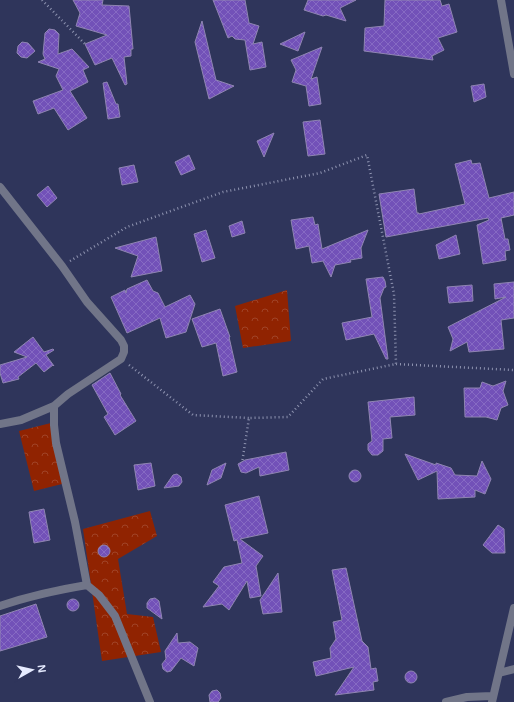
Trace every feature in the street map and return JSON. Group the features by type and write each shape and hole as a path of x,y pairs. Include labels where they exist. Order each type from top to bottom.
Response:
{"street":[{"path":"501,0 514,74"},
{"path":"0,187 62,266 88,302 121,340 124,346 124,352 121,359 68,394 54,406 21,420 0,424"},
{"path":"54,406 56,443 75,522 87,585 99,595 115,616 150,702"},
{"path":"0,606 19,599 52,591 87,585"},
{"path":"446,702 467,697 492,699 514,608"},
{"path":"499,673 514,669"}],"path":[{"path":"42,0 86,45"},
{"path":"62,266 127,227 222,192 320,173 367,155 394,294 396,364"},
{"path":"121,359 193,415 249,418 288,417 323,379 396,364 514,370"},
{"path":"242,463 249,418"}],"green space":[{"path":"287,290 291,341 243,348 235,306"},
{"path":"51,423 66,483 34,491 19,431"},
{"path":"150,511 157,536 118,559 127,614 153,617 161,652 102,661 83,529"}],"building":[{"path":"73,0 103,0 102,5 129,6 133,49 131,49 131,56 124,57 127,84 125,85 112,58 95,65 85,44 107,35 76,26 80,13"},
{"path":"213,0 245,0 249,23 259,26 253,44 262,42 266,67 250,70 245,40 235,39 232,36 228,38"},
{"path":"308,0 356,0 340,8 346,21 304,10"},
{"path":"385,0 440,0 442,6 449,4 457,32 438,38 444,50 432,56 433,60 364,51 365,28 384,26"},
{"path":"202,21 216,80 234,86 209,99 195,42"},
{"path":"49,29 55,30 59,34 58,54 72,49 89,67 83,70 88,82 70,91 87,118 68,130 54,108 38,114 33,101 63,90 56,76 59,69 38,62 45,59 43,54 45,33"},
{"path":"305,32 298,51 280,44"},
{"path":"22,42 28,43 35,51 27,58 21,57 17,53 18,46"},
{"path":"322,47 311,79 317,77 321,104 309,106 306,86 292,82 296,70 291,60"},
{"path":"107,82 116,104 118,104 120,117 108,119 103,83"},
{"path":"484,84 486,97 474,102 471,86"},
{"path":"320,120 325,154 308,156 303,122"},
{"path":"274,133 264,157 257,141"},
{"path":"189,155 195,169 181,175 175,162"},
{"path":"471,160 472,164 480,163 489,198 514,192 514,215 501,218 505,239 508,239 510,250 505,251 506,260 483,264 477,225 489,220 488,218 386,237 379,194 414,189 417,213 419,214 465,204 455,164"},
{"path":"134,165 138,182 122,185 119,168"},
{"path":"48,186 57,198 47,207 37,195"},
{"path":"313,217 315,225 318,224 322,249 368,230 361,248 362,258 335,265 331,277 323,261 312,263 309,246 296,249 291,220"},
{"path":"242,221 245,233 232,237 229,226"},
{"path":"206,230 215,258 202,262 194,234"},
{"path":"456,235 460,254 439,259 436,245"},
{"path":"156,237 162,271 131,277 138,256 115,248"},
{"path":"383,277 386,287 384,288 380,298 388,359 386,359 374,334 346,340 342,323 372,317 366,279"},
{"path":"147,280 153,291 158,293 165,307 190,295 195,304 186,332 166,338 160,318 127,333 111,297 125,290 126,293 127,289"},
{"path":"514,282 514,318 501,320 504,349 469,352 467,342 450,351 453,339 448,327 506,297 495,299 494,284"},
{"path":"472,285 473,301 449,303 447,287"},
{"path":"220,309 230,337 237,372 223,376 216,343 202,347 192,319"},
{"path":"33,337 44,352 54,350 46,355 54,366 53,365 44,372 36,363 18,377 19,379 3,383 0,373 0,365 27,357 14,352"},
{"path":"110,373 121,394 120,395 136,421 115,435 104,417 108,414 92,385"},
{"path":"506,381 503,391 508,405 501,408 497,420 486,417 465,417 464,388 480,388 482,382 493,386"},
{"path":"414,397 415,415 390,417 392,438 383,439 383,451 378,455 372,455 368,450 368,444 372,441 368,402"},
{"path":"286,452 289,470 260,476 259,467 246,473 241,472 238,464 245,460"},
{"path":"405,454 436,465 436,463 451,468 455,475 477,476 482,461 491,479 485,494 475,490 475,497 438,499 437,471 418,480"},
{"path":"151,463 155,486 138,490 134,465"},
{"path":"226,463 221,478 207,485 212,470"},
{"path":"353,470 357,470 361,476 357,482 353,482 349,478 349,474"},
{"path":"177,474 181,477 182,482 179,486 164,488 173,475"},
{"path":"259,496 268,533 240,539 263,556 256,566 261,596 250,598 247,581 229,610 222,604 203,607 219,586 213,582 224,567 242,563 237,540 234,541 225,505"},
{"path":"44,509 50,540 34,543 29,512"},
{"path":"498,525 504,529 505,553 492,553 483,545"},
{"path":"104,545 108,547 110,551 108,555 104,557 100,555 98,551 100,547"},
{"path":"346,568 362,641 368,647 371,669 376,668 378,681 373,682 374,690 335,695 354,667 316,676 313,662 331,658 330,648 336,639 333,622 342,620 332,570"},
{"path":"278,573 282,612 263,614 260,600"},
{"path":"155,598 159,601 162,619 147,608 147,603 150,599"},
{"path":"73,599 77,601 79,605 77,609 73,611 69,609 67,605 69,601"},
{"path":"36,604 47,637 0,651 0,616"},
{"path":"177,633 178,643 190,642 198,648 194,666 181,658 171,671 167,672 163,669 162,664 166,659 165,651"},
{"path":"413,671 416,672 416,682 409,683 406,682 405,675 406,672"},
{"path":"217,690 220,693 221,698 218,702 210,702 209,695 212,691"}]}
